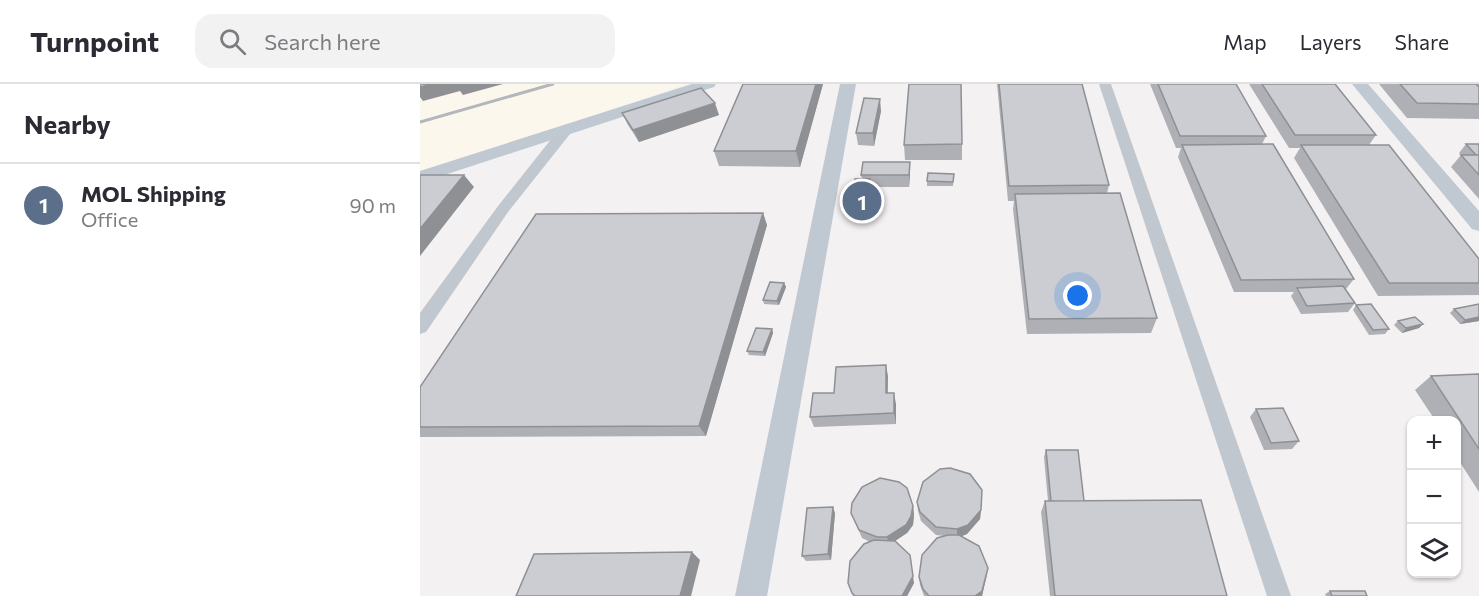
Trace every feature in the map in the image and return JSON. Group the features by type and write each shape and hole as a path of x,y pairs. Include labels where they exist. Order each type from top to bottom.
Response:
{"main road":[{"path":"420,177 708,84"},
{"path":"751,596 848,84"},
{"path":"1360,84 1479,224"}],"street":[{"path":"1105,84 1279,596"},
{"path":"420,327 503,209 565,131"}],"shaded area":[{"path":"420,84 687,84 420,174"}],"building":[{"path":"743,84 816,84 796,151 714,151"},
{"path":"909,84 961,84 962,144 904,145"},
{"path":"999,84 1082,84 1109,185 1009,186"},
{"path":"1158,84 1236,84 1266,136 1180,136"},
{"path":"1262,84 1335,84 1376,135 1295,135"},
{"path":"1400,84 1476,84 1479,87 1479,104 1417,103"},
{"path":"701,88 715,103 633,130 622,113"},
{"path":"864,98 880,99 873,133 856,133"},
{"path":"1273,144 1354,279 1241,280 1182,145"},
{"path":"1466,144 1479,144 1479,155 1476,155"},
{"path":"1301,145 1389,145 1479,259 1479,283 1389,283"},
{"path":"1461,155 1479,155 1479,175"},
{"path":"863,162 910,162 909,175 861,175"},
{"path":"928,173 954,174 953,182 927,181"},
{"path":"420,175 464,175 420,229"},
{"path":"855,179 870,179 865,199 850,199"},
{"path":"1120,193 1157,318 1029,319 1015,194"},
{"path":"763,213 699,426 420,427 420,387 536,214"},
{"path":"770,282 784,283 777,301 763,300"},
{"path":"1343,286 1355,303 1307,306 1297,288"},
{"path":"1371,304 1389,329 1373,330 1356,305"},
{"path":"1479,304 1479,317 1465,320 1454,309"},
{"path":"1415,317 1423,324 1406,328 1398,321"},
{"path":"756,328 772,329 763,352 747,351"},
{"path":"886,365 886,393 894,393 894,413 810,417 813,393 834,393 836,367"},
{"path":"1479,374 1479,449 1461,422 1461,416 1457,416 1431,376"},
{"path":"1283,408 1299,441 1271,443 1256,409"},
{"path":"1046,450 1078,450 1084,501 1051,501"},
{"path":"950,468 970,474 982,490 981,510 968,525 957,529 936,527 920,512 917,502 923,482 940,469"},
{"path":"880,478 899,482 907,488 913,506 906,525 887,537 877,537 859,530 851,513 852,503 862,487"},
{"path":"1201,500 1227,596 1055,596 1045,501"},
{"path":"833,507 828,554 802,556 807,508"},
{"path":"959,535 979,546 988,568 982,591 975,596 929,596 923,589 919,577 922,555 937,538"},
{"path":"874,540 895,541 910,555 913,576 902,596 855,596 852,593 848,583 850,561 864,544"},
{"path":"692,552 680,596 516,596 534,554"},
{"path":"1330,591 1365,591 1367,596 1332,596"}],"railway":[{"path":"420,122 553,84"}],"place":[{"name":"MOL Shipping","path":"862,201"}]}
